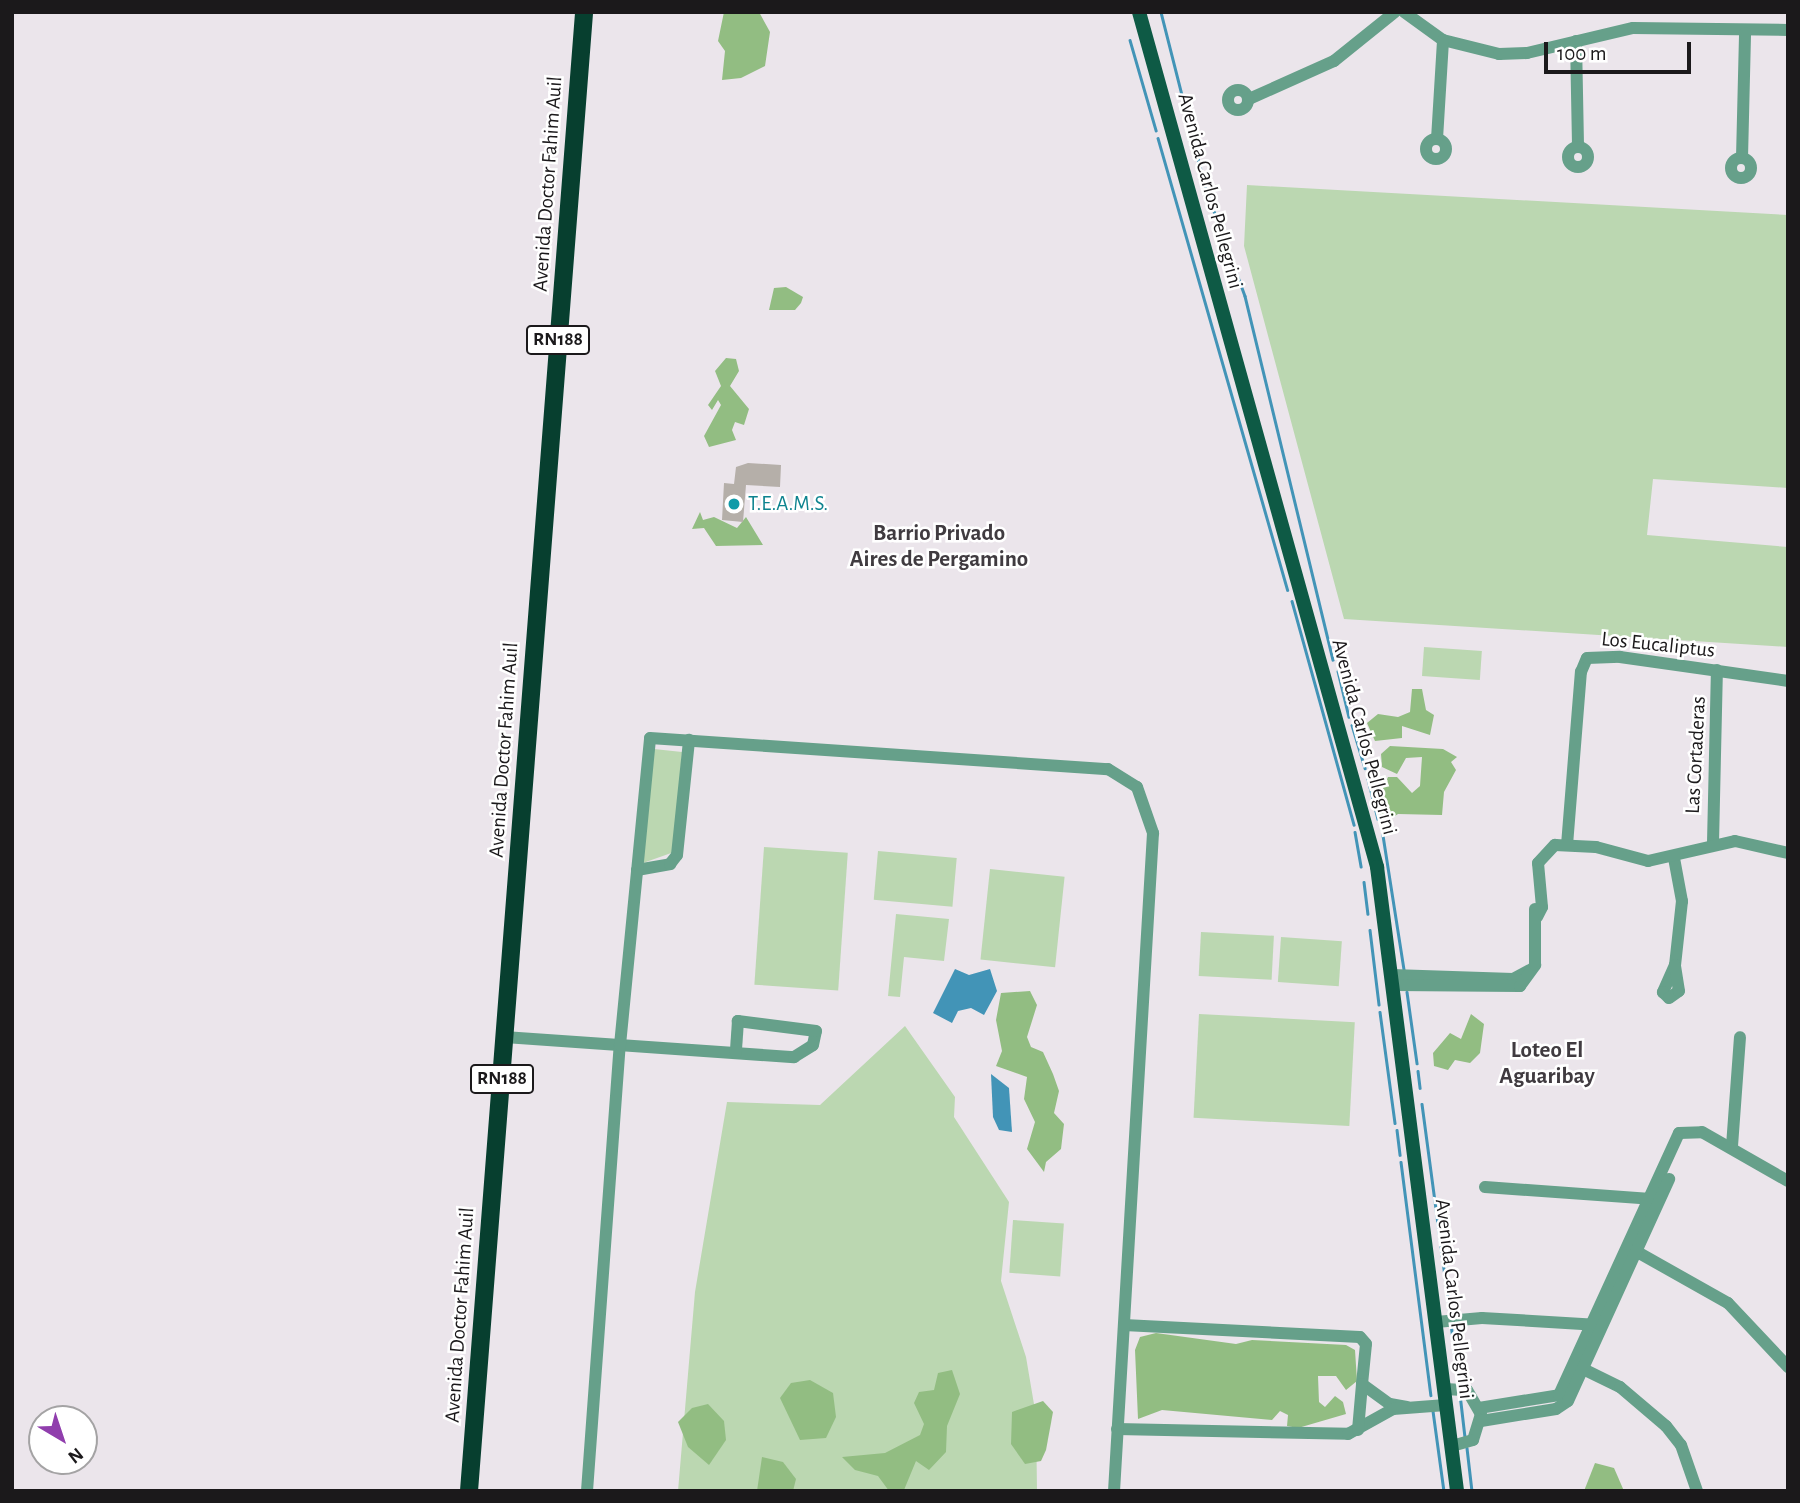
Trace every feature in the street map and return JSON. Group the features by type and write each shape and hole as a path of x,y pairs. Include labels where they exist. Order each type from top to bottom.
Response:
{"highway":[{"name":"Avenida Doctor Fahim Auil","path":"470,1491 584,12"}],"main road":[{"name":"Avenida Carlos Pellegrini","path":"1139,12 1370,835 1393,980 1457,1491"}],"street":[{"path":"1249,99 1334,61 1395,12"},
{"path":"1404,12 1443,40 1499,54 1633,28 1745,33 1788,30"},
{"path":"1742,158 1745,33"},
{"path":"1437,139 1443,40"},
{"path":"1576,41 1578,146"},
{"name":"Los Eucaliptus","path":"1567,845 1583,663 1598,656 1788,681"},
{"name":"Las Cortaderas","path":"1713,842 1717,670"},
{"path":"587,1491 620,1045 650,738 1108,769 1137,787 1153,833 1114,1491"},
{"path":"637,870 670,864 677,855 689,740"},
{"path":"1393,980 1509,989 1532,976 1535,965 1541,856 1555,845 1647,861 1674,858 1713,842 1735,841 1788,853"},
{"path":"1674,858 1682,901 1675,965"},
{"path":"505,1037 620,1045 736,1053 794,1057 813,1045 816,1031 738,1021 736,1053"},
{"path":"1732,1146 1740,1037"},
{"path":"1634,1250 1651,1199 1676,1141 1685,1129 1732,1146 1788,1181"},
{"path":"1480,1415 1563,1407 1597,1325 1668,1184 1676,1141"},
{"path":"1485,1187 1651,1199"},
{"path":"1634,1250 1728,1303 1788,1367"},
{"path":"1436,1322 1482,1318 1597,1325"},
{"path":"1124,1325 1360,1338 1366,1344 1358,1430"},
{"path":"1579,1367 1644,1403 1666,1426 1681,1445 1696,1491"},
{"path":"1362,1384 1391,1404 1407,1407 1446,1405"},
{"path":"1445,1389 1467,1390 1480,1415 1473,1440 1452,1446"},
{"path":"1117,1429 1358,1430 1407,1407"}],"green space":[{"path":"724,12 759,12 770,32 765,66 741,78 722,80 725,51 718,41"},
{"path":"1247,185 1788,215 1788,488 1653,479 1647,535 1788,547 1788,647 1344,619 1244,246"},
{"path":"786,287 803,297 801,303 795,310 769,310 774,288"},
{"path":"726,358 736,359 739,371 730,386 749,409 744,425 735,422 732,430 736,440 709,447 704,436 721,405 718,400 712,410 708,405 721,386 715,371"},
{"path":"700,512 703,520 714,517 737,528 746,517 763,545 716,546 704,528 692,529"},
{"path":"1424,647 1482,651 1480,680 1422,676"},
{"path":"1412,689 1422,689 1426,710 1434,715 1430,735 1402,726 1402,738 1375,741 1367,723 1378,714 1398,717 1410,712"},
{"path":"1390,746 1443,749 1457,757 1451,762 1456,770 1444,792 1442,815 1398,814 1389,820 1380,815 1376,804 1388,777 1397,777 1412,793 1420,786 1422,757 1406,758 1397,774 1382,767 1381,754"},
{"path":"654,749 682,752 674,852 643,863"},
{"path":"764,847 848,853 838,991 754,985"},
{"path":"878,851 957,858 952,907 874,900"},
{"path":"990,869 1065,877 1055,967 980,960"},
{"path":"896,914 949,919 944,961 904,957 900,997 888,996"},
{"path":"1201,932 1274,936 1272,980 1199,976"},
{"path":"1281,937 1342,941 1339,986 1278,982"},
{"path":"1030,991 1037,1005 1027,1037 1031,1047 1043,1052 1053,1074 1059,1091 1054,1113 1064,1124 1061,1149 1046,1162 1044,1172 1027,1149 1035,1122 1024,1099 1027,1077 996,1066 1002,1051 996,1020 1001,993"},
{"path":"1199,1014 1355,1022 1349,1126 1194,1118"},
{"path":"1471,1014 1484,1024 1480,1053 1470,1063 1455,1060 1448,1070 1434,1066 1433,1053 1450,1033 1461,1039"},
{"path":"905,1026 955,1097 954,1117 1009,1202 1001,1281 1026,1357 1036,1416 1037,1491 678,1491 695,1292 727,1102 820,1105"},
{"path":"1013,1220 1064,1224 1060,1276 1009,1273"},
{"path":"1156,1333 1236,1344 1252,1340 1346,1345 1355,1350 1357,1381 1346,1390 1336,1376 1318,1376 1319,1402 1325,1407 1335,1396 1343,1402 1346,1414 1298,1428 1287,1426 1288,1415 1280,1411 1272,1420 1162,1410 1138,1419 1135,1350 1140,1337"},
{"path":"952,1370 960,1394 947,1426 946,1452 929,1470 916,1461 904,1490 889,1491 878,1476 855,1470 842,1457 885,1453 920,1435 924,1424 914,1403 919,1392 934,1390 938,1373"},
{"path":"810,1380 833,1393 836,1417 826,1438 800,1440 780,1398 791,1383"},
{"path":"1043,1401 1053,1412 1046,1450 1041,1461 1025,1464 1011,1444 1012,1412"},
{"path":"708,1404 724,1421 726,1440 709,1465 688,1447 678,1422 692,1408"},
{"path":"762,1457 783,1462 796,1479 793,1491 757,1491"},
{"path":"1595,1463 1614,1468 1624,1491 1584,1491"}],"water":[{"path":"955,969 969,975 990,969 997,991 984,1015 971,1008 958,1011 952,1023 933,1013"},
{"path":"991,1074 1009,1088 1012,1132 999,1130 993,1117"}],"building":[{"name":"T.E.A.M.S.","path":"748,463 781,465 780,487 746,485 743,522 722,520 724,483 734,484 736,467"}],"waterway":[{"path":"1161,12 1202,174"},
{"path":"1130,40 1156,130"},
{"path":"1158,138 1288,590"},
{"path":"1204,184 1245,296 1333,660"},
{"path":"1292,601 1354,825"},
{"path":"1338,671 1349,717"},
{"path":"1352,725 1365,768"},
{"path":"1368,779 1378,819"},
{"path":"1382,829 1404,969"},
{"path":"1355,832 1361,866"},
{"path":"1364,882 1368,914"},
{"path":"1370,930 1379,1004"},
{"path":"1407,992 1417,1063"},
{"path":"1380,1012 1395,1123"},
{"path":"1418,1071 1420,1088"},
{"path":"1422,1104 1450,1315"},
{"path":"1397,1130 1400,1155"},
{"path":"1401,1162 1431,1395"},
{"path":"1451,1324 1459,1384"},
{"path":"1460,1394 1465,1437"},
{"path":"1433,1411 1444,1491"},
{"path":"1467,1448 1472,1491"}],"place":[{"name":"T.E.A.M.S.","path":"734,504"}],"district":[{"name":"Barrio Privado Aires de Pergamino","path":"939,547"},
{"name":"Loteo El Aguaribay","path":"1547,1064"}]}
